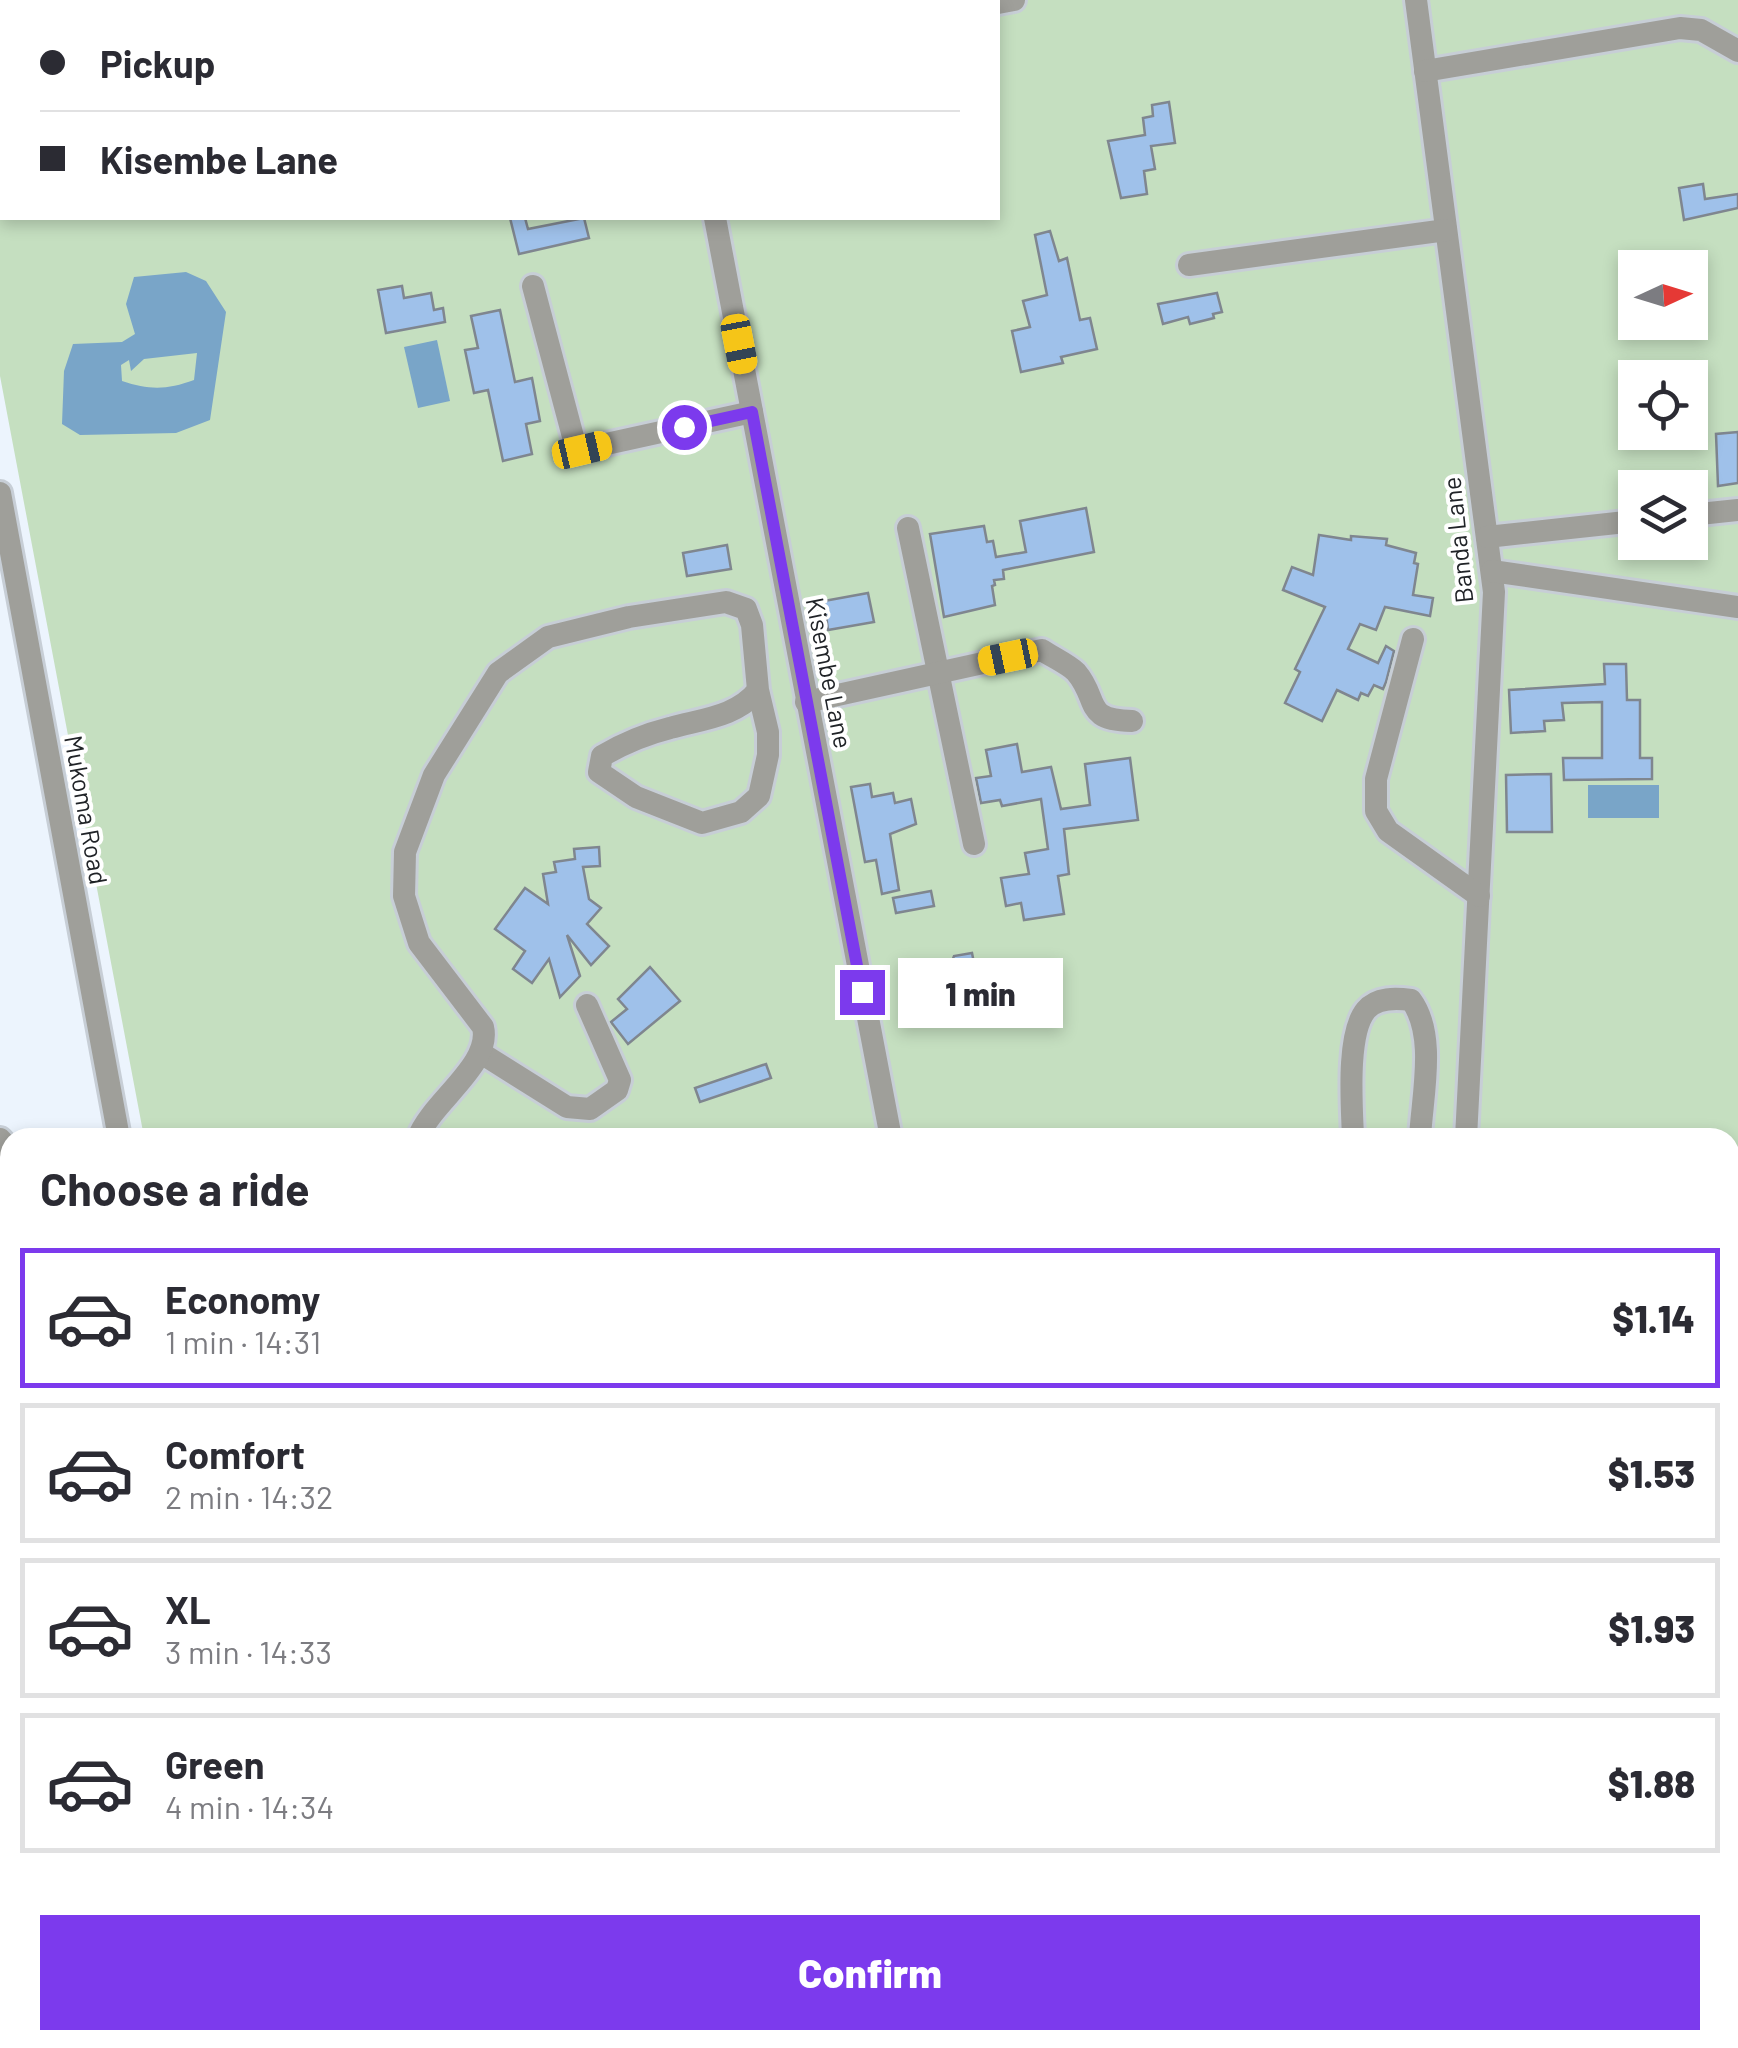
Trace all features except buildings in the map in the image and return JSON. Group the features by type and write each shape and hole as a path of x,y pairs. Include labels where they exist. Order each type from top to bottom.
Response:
{"street":[{"name":"Banda Lane","path":"1416,0 1494,592 1467,1128"},
{"path":"1425,72 1680,28 1702,30 1738,50"},
{"name":"Kisembe Lane","path":"716,220 889,1128"},
{"path":"1189,266 1446,230"},
{"path":"533,286 579,450 752,412"},
{"name":"Mukoma Road","path":"0,493 117,1128"},
{"path":"1708,513 1738,510"},
{"path":"1487,537 1618,523"},
{"path":"908,528 974,844"},
{"path":"1492,572 1738,607"},
{"path":"424,1128 482,1053 485,1038 483,1027 418,943 404,896 405,852 434,775 498,673 548,638 630,618 726,602 746,609 752,625 768,755 759,796 741,812 702,823 636,797 599,772 602,756 622,744 667,728 724,714 748,703 758,690"},
{"path":"1413,639 1376,779 1376,810 1388,832 1479,896"},
{"path":"806,702 1042,650 1076,672 1103,717 1132,721"},
{"path":"1353,1128 1356,1029 1367,1008 1391,997 1411,1000 1422,1015 1425,1053 1421,1128"},
{"path":"482,1053 566,1106 590,1109 618,1090 620,1080 587,1005"}],"green space":[{"path":"1000,0 1738,0 1738,1128 142,1128 0,376 0,220 1000,220"}],"water":[{"path":"186,272 206,281 226,312 210,420 176,433 80,435 62,424 64,371 73,344 122,342 135,334 126,304 134,277","holes":["197,353 194,380 158,388 141,386 122,381 121,365 129,360 131,371 144,359"]},
{"path":"437,340 450,401 418,408 404,347"},
{"path":"1588,785 1659,785 1659,818 1588,818"}],"route":[{"path":"684,427 752,412 862,992"}]}
